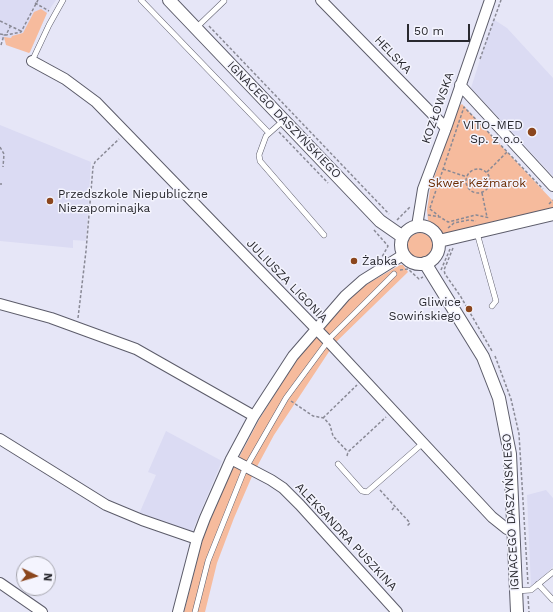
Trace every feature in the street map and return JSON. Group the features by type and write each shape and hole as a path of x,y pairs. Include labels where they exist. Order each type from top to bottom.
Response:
{"street":[{"name":"IGNACEGO DASZYŃSKIEGO","path":"169,0 200,24 285,120 380,221 403,237"},
{"name":"HELSKA","path":"321,0 446,128"},
{"name":"KOZŁOWSKA","path":"417,226 423,189 446,128 490,0"},
{"name":"JULIUSZA LIGONIA","path":"32,61 68,81 96,102 328,341 492,517 507,529 514,530"},
{"path":"460,85 550,188"},
{"path":"448,242 429,228 417,226 411,228 403,237 401,243 403,254 413,263 429,269 430,261 448,242 548,210"},
{"path":"178,612 197,539 230,459 254,416 293,356 345,296 363,280 403,254"},
{"name":"IGNACEGO DASZYŃSKIEGO","path":"429,269 483,358 499,398 510,454 514,530 522,590 517,612"},
{"path":"0,304 51,318 136,349 254,416"},
{"path":"0,439 106,505 142,520 197,539"},
{"name":"ALEKSANDRA PUSZKINA","path":"230,459 271,480 300,505 398,612"},
{"path":"0,583 42,612"}],"lane":[{"path":"32,61 63,0"},
{"path":"141,0 269,133"},
{"path":"200,24 224,1"},
{"path":"285,120 269,133 259,155 262,165 324,236"},
{"path":"476,232 496,301 492,306"},
{"path":"196,612 208,561 246,467 286,398 328,341 394,274"},
{"path":"338,464 364,492 370,491 423,443"},
{"path":"522,590 538,584 553,572"},
{"path":"538,584 553,600"}],"path":[{"path":"0,34 5,35 21,31 38,0"},
{"path":"480,59 501,0"},
{"path":"35,4 50,12"},
{"path":"0,21 21,31"},
{"path":"200,24 389,214"},
{"path":"1,45 11,25"},
{"path":"440,217 428,216 464,107 540,188 550,188"},
{"path":"275,128 331,186"},
{"path":"76,321 80,305 93,167 95,162 123,135"},
{"path":"0,147 4,154 3,167"},
{"path":"487,172 506,152"},
{"path":"443,169 467,177"},
{"path":"479,169 487,172 491,184 486,191 482,193 475,193 468,188 466,181 467,177 475,170 479,169"},
{"path":"482,193 487,218"},
{"path":"548,210 553,200"},
{"path":"394,220 396,221 412,204"},
{"path":"430,209 448,222 476,215 492,219"},
{"path":"369,225 388,246 383,256 378,259"},
{"path":"394,274 401,269 408,269 418,279 429,269 441,270 451,247 448,242"},
{"path":"445,274 444,270 454,246 448,242"},
{"path":"323,418 360,383"},
{"path":"286,398 313,416 323,418 330,425 333,436 348,452"},
{"path":"347,456 348,452 389,414"},
{"path":"376,485 410,523 407,526"},
{"path":"524,504 529,580 522,590 529,612"},
{"path":"392,510 395,506"}],"shaded area":[{"path":"0,0 56,0 47,13 31,49 0,39"},
{"name":"VITO-MED Sp. z o.o.","path":"493,19 507,28 553,78 553,176 471,88"},
{"name":"Przedszkole Niepubliczne Niezapominajka","path":"0,125 91,162 86,241 73,240 73,248 0,241"},
{"path":"166,431 222,461 192,532 139,514 156,475 148,472"},
{"path":"546,490 553,498 553,567 531,587 527,495"}],"green space":[{"path":"41,9 47,13 30,52 29,53 6,45 4,37 11,38 12,36 23,33 34,12"},
{"name":"Skwer Kežmarok","path":"462,104 553,201 553,210 439,237 428,220 427,210 430,190 458,107"},
{"path":"420,233 429,237 433,246 429,255 420,259 411,255 407,246 411,237"},
{"path":"400,265 403,265 408,272 334,344 274,435 253,474 234,518 217,563 205,612 184,612 202,541 219,495 260,418 299,356 345,301 362,287"}],"place":[{"name":"VITO-MED Sp. z o.o.","path":"532,132"},
{"name":"Przedszkole Niepubliczne Niezapominajka","path":"50,201"},
{"name":"Żabka","path":"354,261"},
{"name":"Gliwice Sowińskiego","path":"469,309"}]}
